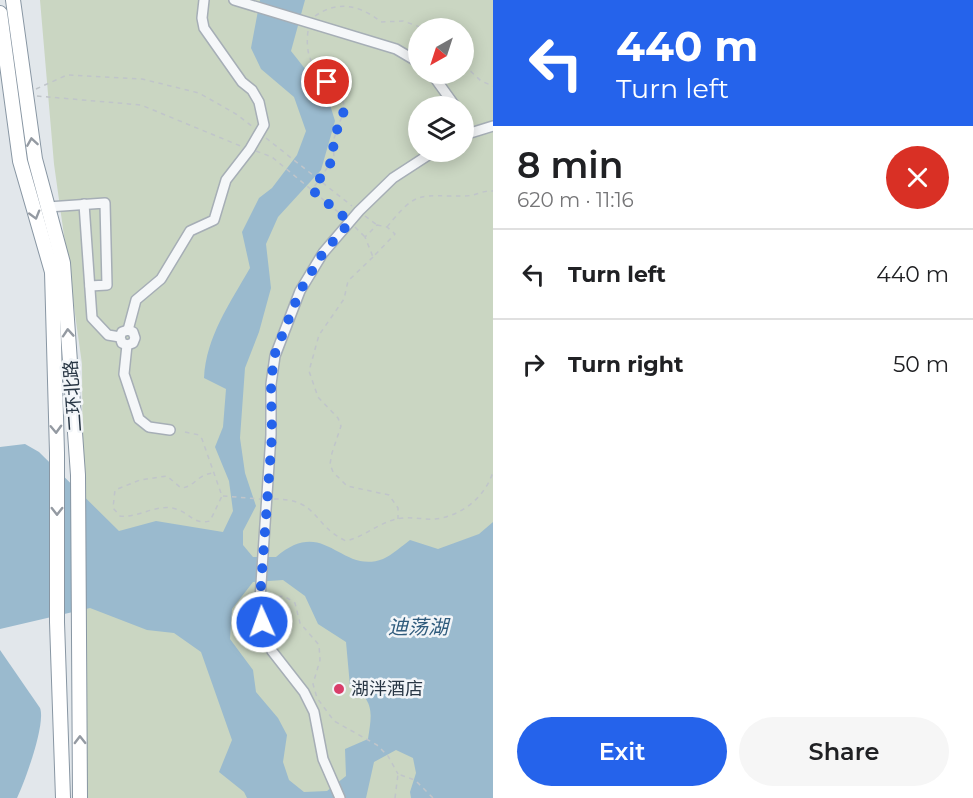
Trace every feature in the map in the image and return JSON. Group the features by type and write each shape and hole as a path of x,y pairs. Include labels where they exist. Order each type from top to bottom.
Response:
{"highway":[{"name":"二环北路","path":"13,0 35,159 63,263 78,475 80,798"},
{"name":"二环北路","path":"0,13 20,161 52,272 57,453 57,622 63,798"}],"lane":[{"path":"128,330 136,300 161,279 190,231 214,220 226,180 250,149 264,125 259,102 204,27 202,18 204,0"},
{"path":"234,0 396,49 408,56"},
{"path":"474,130 493,126"},
{"path":"340,798 328,776 314,712 304,692 272,651 262,622 260,599 272,435 271,384 274,356 300,291 323,253 358,212 393,178 418,162"},
{"path":"48,207 105,202 107,285 90,286"},
{"path":"84,204 92,318 108,335 120,337"},
{"path":"87,245 106,243"},
{"path":"128,330 133,332 135,338 133,343 127,345 122,343 120,337 122,332 128,330"},
{"path":"127,345 124,374 139,419 149,427 170,430"}],"path":[{"path":"312,190 334,158 333,141 345,108 336,90 312,65 307,40 308,23 318,14 336,5 349,5 367,11 381,22 408,23"},
{"path":"474,74 481,81 493,86"},
{"path":"25,95 66,75 142,79 199,93 236,114 358,212 377,225 387,227 395,234 348,281 344,299 319,335 309,371 318,397 338,418 341,426 330,464 333,472 347,486 389,495 398,508 398,519"},
{"path":"25,95 141,105 272,157 350,222 365,237 373,257"},
{"path":"387,227 414,200 428,194 468,196 493,191"},
{"path":"365,237 377,225"},
{"path":"185,432 199,435 202,439 222,496 213,518 207,522 194,522 177,509 157,508 128,517 120,516 113,508 115,490 140,480 167,476 181,488 188,487 202,474 213,473"},
{"path":"222,496 295,501 308,506 328,531 346,541 398,519 434,519 452,515 472,504 490,482 493,472"},
{"path":"260,599 284,596 295,603 300,623 319,645 320,660 313,684 317,698 334,721 345,730 365,738 388,756 398,774 395,798"},
{"path":"398,774 415,780 433,798"}],"green space":[{"path":"40,0 493,0 493,798 85,798 82,364 54,164"}],"water":[{"name":"迪荡湖","path":"260,0 305,0 291,51 328,98 335,121 321,170 278,217 266,244 271,288 259,332 245,368 240,438 245,473 256,506 243,531 243,545 253,557 276,557 293,546 307,542 320,543 355,560 368,562 383,559 410,540 438,549 479,534 493,522 493,798 411,798 410,792 416,773 413,758 396,750 374,762 366,798 247,798 244,792 219,772 232,740 201,652 174,633 147,630 90,608 0,629 0,447 25,444 39,452 119,531 156,521 223,532 233,511 229,481 215,447 223,427 226,389 204,378 206,363 209,348 220,321 250,268 242,232 259,198 272,188 297,155 306,131 294,97 261,69 251,48","holes":["283,580 305,596 318,624 346,642 350,686 368,702 371,714 368,739 345,749 346,776 327,791 304,792 289,780 283,762 287,735 278,718 256,692 253,670 230,639 232,609 253,582"]},
{"path":"0,650 40,708 41,716 34,753 17,798 0,798"}],"place":[{"name":"湖泮酒店","path":"339,689"}],"route":[{"path":"262,622 260,599 272,435 271,384 274,356 300,291 323,253 350,222 312,190 334,158 333,141 345,108 342,98 327,82"}]}
